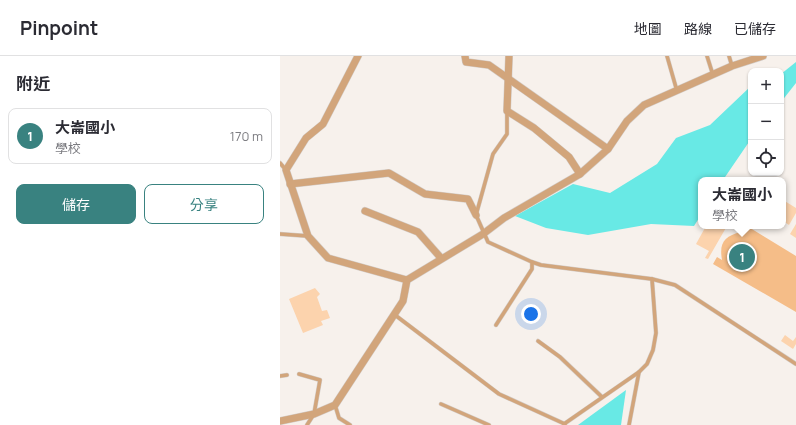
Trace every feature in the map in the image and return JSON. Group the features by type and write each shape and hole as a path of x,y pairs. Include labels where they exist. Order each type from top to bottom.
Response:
{"street":[{"path":"358,56 323,124 306,138 286,170 308,236 328,258 407,280"},
{"path":"465,56 466,62 489,65 509,78 608,149"},
{"path":"509,56 507,111 534,128 569,157 580,174"},
{"path":"280,421 314,414 335,405 395,315 403,301 407,280 441,258 483,234 504,218 580,174 608,149 627,121 644,105 677,92 732,66 763,56"},
{"path":"290,184 389,172 424,194 468,198 476,215"},
{"path":"365,211 418,232 441,258"}],"lane":[{"path":"667,56 677,92"},
{"path":"707,56 713,74"},
{"path":"729,56 732,66"},
{"path":"507,111 507,134 493,154 476,215 483,234 488,242 532,262 652,279 675,285 796,364"},
{"path":"280,163 286,170"},
{"path":"280,234 308,236"},
{"path":"496,325 532,269 532,262"},
{"path":"395,315 499,394 564,424 638,372 647,364 653,350 656,333 652,279"},
{"path":"538,341 560,357 602,397"},
{"path":"629,425 638,372"},
{"path":"299,374 320,380 314,414 307,425"},
{"path":"280,376 287,375"},
{"path":"441,404 489,425"},
{"path":"335,405 340,418 350,425"}],"shaded area":[{"path":"738,229 752,229 796,256 796,312 713,264 717,257 722,260 721,249 724,241 730,236 741,232"}],"water":[{"path":"796,62 796,83 784,98 784,72"},
{"path":"748,89 748,143 725,177 698,177 698,220 694,226 651,224 588,235 546,228 515,216 573,184 610,193 657,164 676,138 710,125"},
{"path":"626,390 621,425 578,425"}],"building":[{"path":"786,202 796,208 796,213 789,225 786,223"},
{"path":"796,224 796,238 790,234"},
{"path":"704,229 725,229 708,259 705,258 709,251 696,244"},
{"path":"315,288 320,294 317,297 322,311 327,310 330,318 321,321 323,325 303,333 289,299"},
{"path":"785,335 793,341 796,337 796,344 793,349 781,341"}],"place":[{"name":"大崙國小","path":"742,257"}]}
